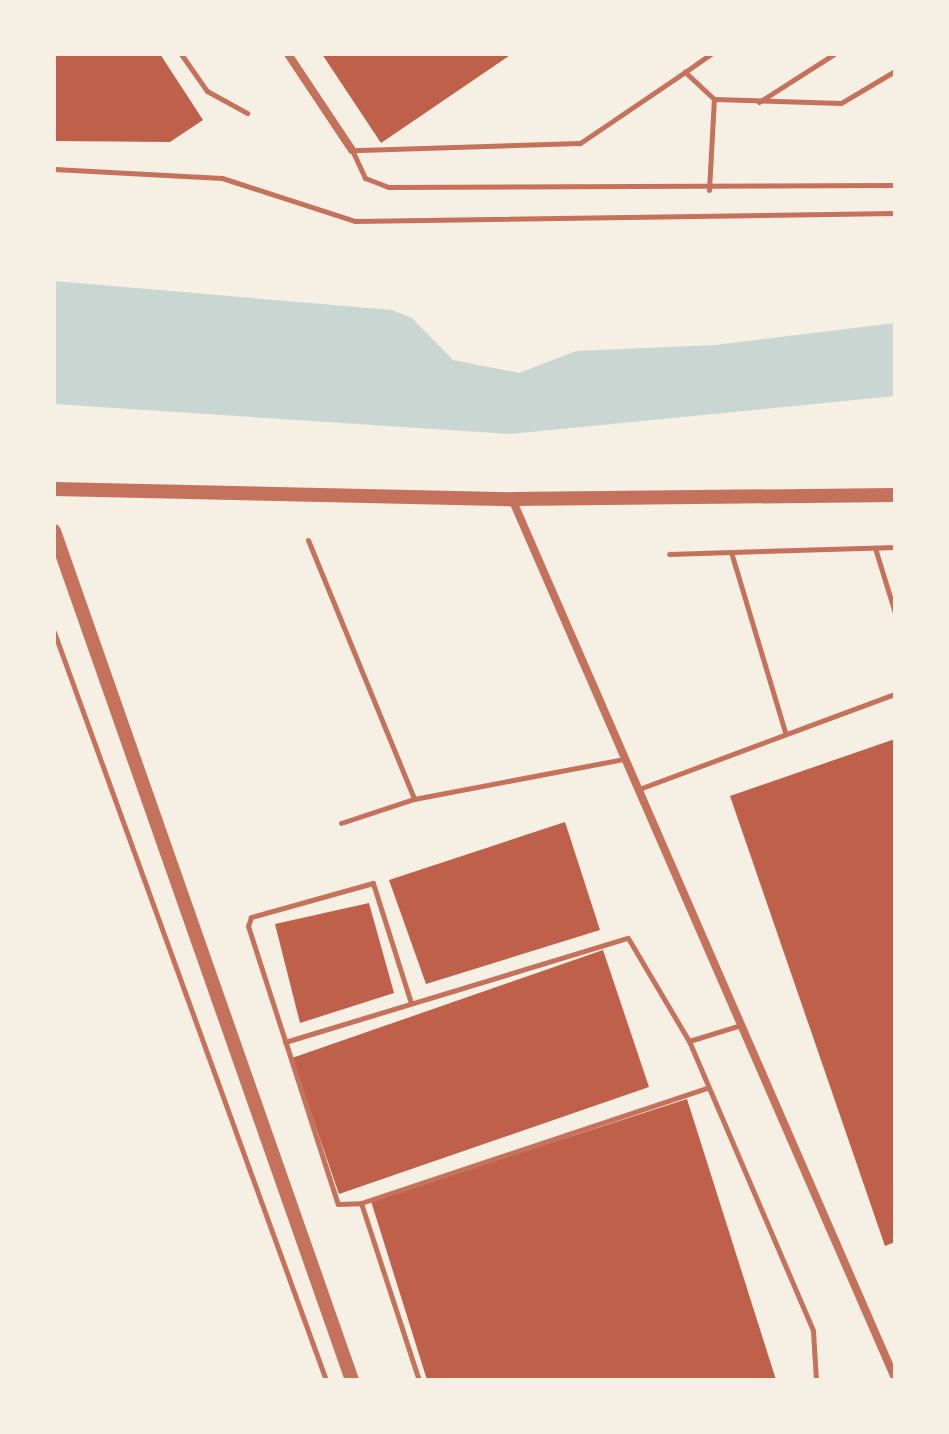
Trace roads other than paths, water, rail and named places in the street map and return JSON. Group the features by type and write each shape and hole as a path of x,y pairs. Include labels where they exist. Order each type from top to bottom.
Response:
{"street":[{"path":"288,54 352,150"},
{"path":"54,489 512,499 895,495"},
{"path":"512,499 895,1378"},
{"path":"54,531 352,1380"}],"lane":[{"path":"181,54 207,91 247,113"},
{"path":"711,54 580,143 352,150 365,178 388,187 709,190 895,185"},
{"path":"758,103 834,54"},
{"path":"685,72 714,99 758,103 841,103 895,71"},
{"path":"709,190 714,99"},
{"path":"54,169 222,178 355,221 895,213"},
{"path":"308,540 414,799"},
{"path":"669,554 895,547"},
{"path":"875,548 895,613"},
{"path":"731,552 785,732"},
{"path":"54,632 326,1380"},
{"path":"638,789 785,732 895,694"},
{"path":"341,823 414,799 625,759"},
{"path":"411,1003 376,884 275,905 248,926 338,1204 361,1203 706,1088"},
{"path":"285,1042 621,936 635,944 689,1041 706,1088 813,1331 816,1380"},
{"path":"689,1041 741,1025"},
{"path":"361,1203 419,1380"}]}
